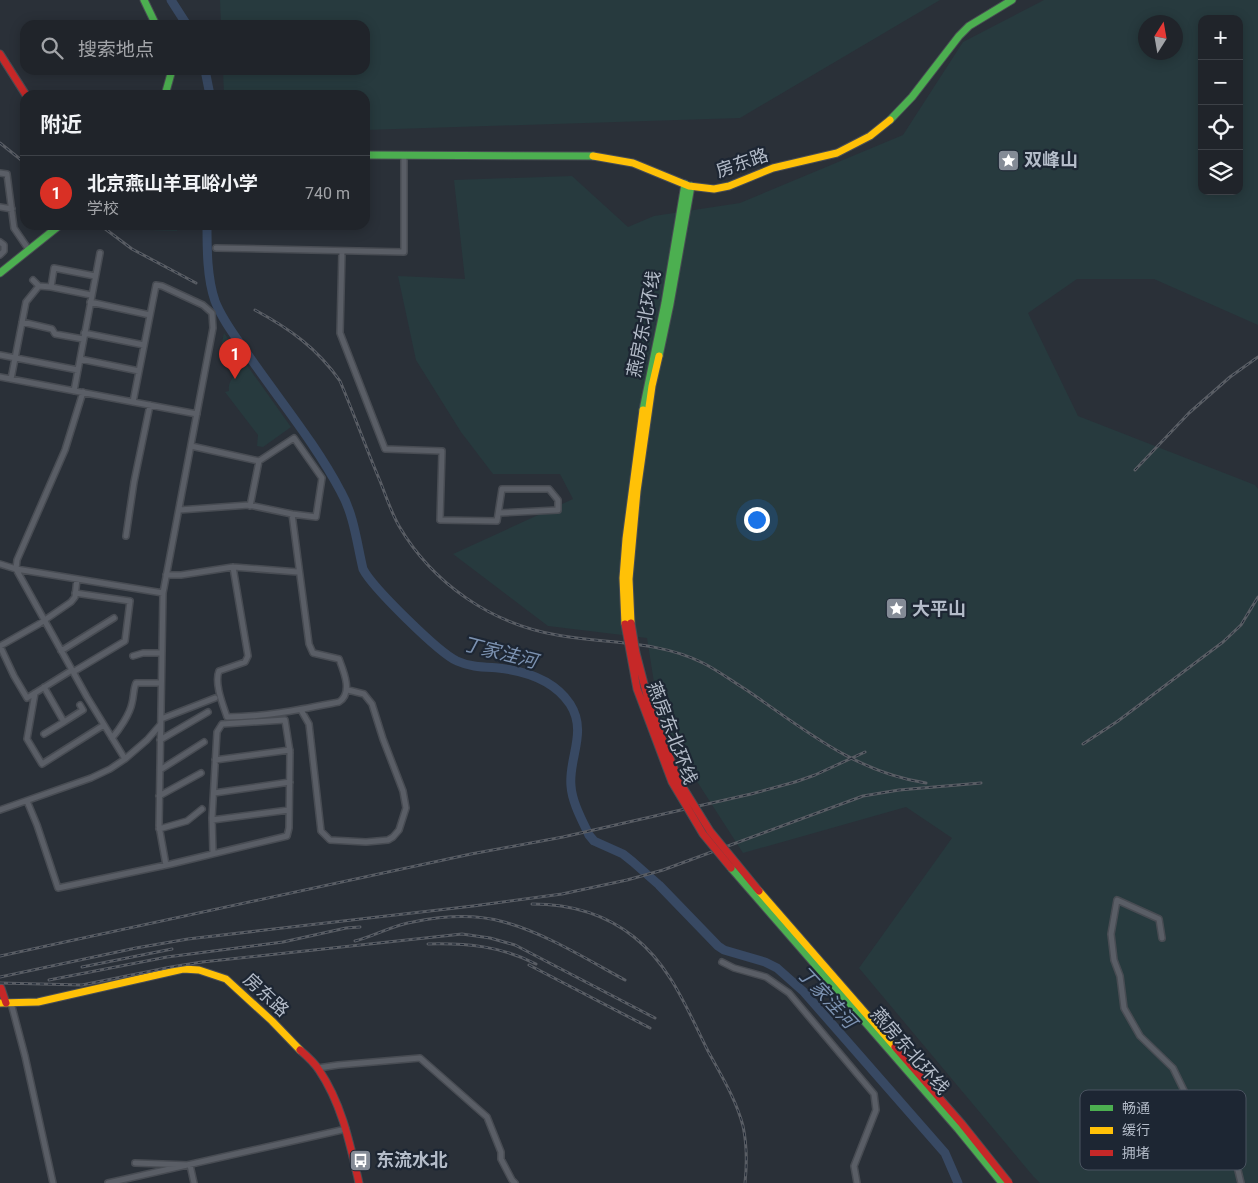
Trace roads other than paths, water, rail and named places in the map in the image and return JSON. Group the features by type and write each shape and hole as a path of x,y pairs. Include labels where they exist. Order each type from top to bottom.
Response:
{"main road":[{"path":"144,0 154,20"},
{"name":"房东路","path":"370,155 591,156 615,159 638,165 688,185 708,190 723,187 783,165 812,161 859,143 880,129 897,113 969,26 1012,0"},
{"path":"0,54 23,90"},
{"path":"166,90 170,75"},
{"name":"燕房东北环线","path":"688,185 670,304 652,386 637,491 629,580 628,623 637,689 672,782 703,834 768,912 958,1129 1002,1183"},
{"path":"0,273 54,230"},
{"name":"燕房东北环线","path":"628,623 643,682 658,729 679,781 710,831 750,881 962,1124 1009,1183"},
{"name":"房东路","path":"5,1003 38,1002 183,969 199,970 226,978 279,1027 318,1068 334,1094 346,1129 359,1183"},
{"path":"0,988 5,1003"}],"street":[{"path":"216,248 404,252 404,156"},
{"path":"0,173 7,174 14,228 29,250"},
{"path":"0,184 8,186"},
{"path":"0,207 12,209"},
{"path":"0,242 4,245 4,251 0,255"},
{"path":"342,251 340,333 385,449 442,451 440,520 497,521 498,513 502,490 549,490 558,500 558,510 498,513"},
{"path":"74,390 100,253"},
{"path":"51,287 54,268 95,276"},
{"path":"33,280 39,286 91,295"},
{"path":"133,402 156,285 174,290 203,305 212,313 213,328 163,593 159,829 166,865"},
{"path":"10,378 26,302 39,286"},
{"path":"90,302 150,315"},
{"path":"22,322 52,329 55,334 83,340"},
{"path":"84,333 144,345"},
{"path":"0,355 78,370"},
{"path":"80,359 139,371"},
{"path":"0,376 197,414"},
{"path":"83,392 65,450 17,560 16,569 73,672 125,759"},
{"path":"126,536 134,482 150,405"},
{"path":"179,510 250,506 316,517 322,478 294,438 259,460 191,446"},
{"path":"250,506 259,460"},
{"path":"233,567 248,656 245,662 218,673 218,685 227,717 243,717 301,710 339,702 344,699 348,690 338,658 311,652 298,572 292,514"},
{"path":"0,564 16,569 163,593"},
{"path":"166,575 181,575 233,567 298,572"},
{"path":"75,593 130,601 126,642 27,698 0,646 71,602 75,593 77,579"},
{"path":"61,651 114,618"},
{"path":"133,656 143,653 162,653"},
{"path":"112,738 128,715 136,683 161,683"},
{"path":"44,687 64,722"},
{"path":"301,710 309,724 321,831 330,840 366,842 388,840 398,830 403,819 406,802 404,791 383,739 372,704 364,694 348,690"},
{"path":"35,693 27,739 42,764 104,725"},
{"path":"0,810 91,778 125,759 147,740 161,722 214,698"},
{"path":"44,734 83,710 80,705"},
{"path":"160,740 208,712"},
{"path":"27,801 58,888 287,836 289,828 290,750 285,720 222,724 217,732 212,853"},
{"path":"160,770 204,742"},
{"path":"215,760 290,750"},
{"path":"159,796 201,773"},
{"path":"214,793 290,782"},
{"path":"159,829 187,821 202,809"},
{"path":"212,820 289,810"},
{"path":"1162,938 1159,919 1117,900 1111,934 1114,960 1120,976 1124,1008 1140,1036 1173,1068 1184,1090"},
{"path":"722,962 734,968 766,977 789,993 874,1094 876,1110 854,1166 856,1183"},
{"path":"5,1003 25,1056 52,1183"},
{"path":"318,1068 420,1058 487,1117 501,1152 500,1159 515,1183"},
{"path":"108,1183 346,1129"},
{"path":"135,1163 190,1165"},
{"path":"190,1165 194,1183"},
{"path":"1238,1170 1241,1183"}],"waterway":[{"name":"丁家洼河","path":"171,0 184,20"},
{"name":"丁家洼河","path":"206,75 209,90"},
{"name":"丁家洼河","path":"207,230 209,273 212,292 218,309 310,441 331,475 349,510 363,569 369,578 422,633 457,661 472,666 508,669 528,674 547,683 563,696 575,714 577,725 571,776 573,798 589,835 594,841 623,854 633,862 659,885 718,946 724,950 765,962 777,968 804,992 945,1153 958,1183"}],"railway":[{"path":"0,143 20,159"},
{"path":"107,230 132,249 196,283"},
{"path":"255,310 280,324 302,340 322,359 340,381 399,526 429,566 466,598 487,611 533,630 575,638 650,646 686,656 715,669 832,748 876,769 926,783"},
{"path":"1135,470 1189,413 1230,377 1258,357"},
{"path":"1083,744 1118,721 1223,642 1241,625 1258,597"},
{"path":"0,956 471,854 563,837 751,794 815,775 865,752"},
{"path":"0,977 188,939 562,894 663,870 863,796 899,790 981,783"},
{"path":"532,904 573,908 599,916 634,937 658,961 677,990 736,1106 743,1126 745,1140 745,1183"},
{"path":"355,941 406,923 424,920 447,917 493,919 535,933 625,980"},
{"path":"49,980 167,957 283,942 346,928 360,927"},
{"path":"0,983 82,985 202,962 462,934 490,938 515,945 655,1018"},
{"path":"428,944 470,945 497,949 536,964"},
{"path":"82,967 172,949"},
{"path":"529,965 650,1028"}],"place":[{"name":"双峰山","path":"1008,160"},
{"name":"北京燕山羊耳峪小学","path":"235,379"},
{"name":"大平山","path":"896,609"},
{"name":"东流水北","path":"360,1160"}]}
